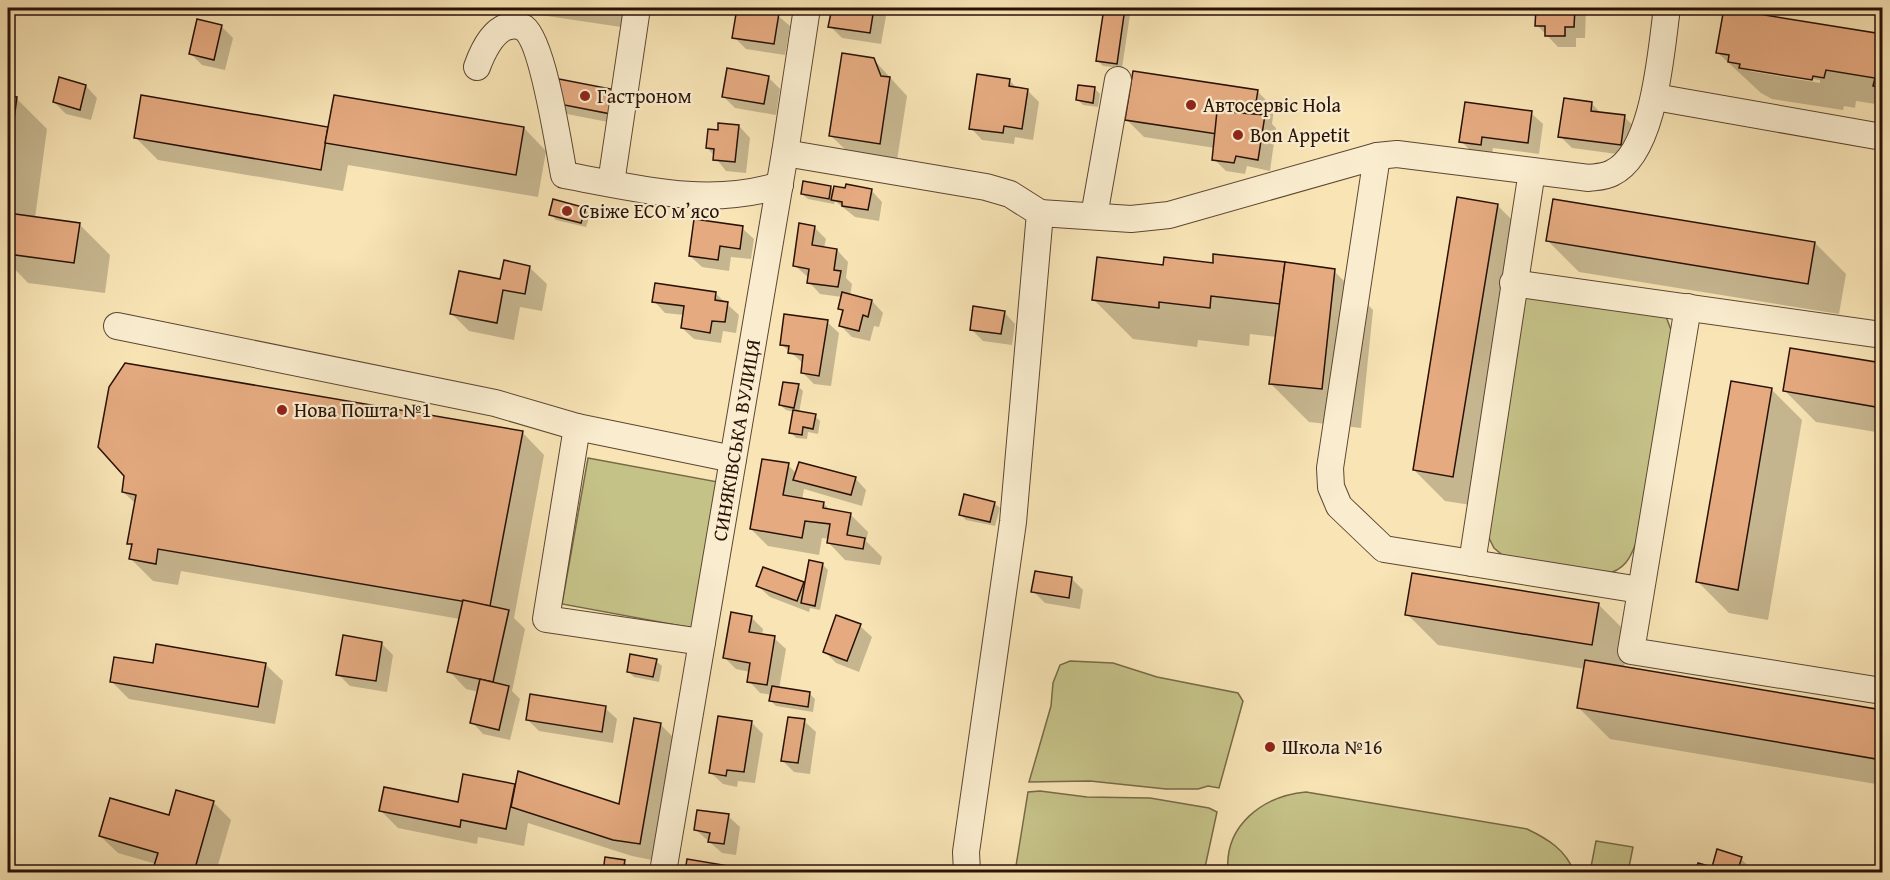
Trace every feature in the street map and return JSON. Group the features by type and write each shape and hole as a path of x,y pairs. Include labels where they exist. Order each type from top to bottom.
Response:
{"street":[{"path":"611,183 637,8"},
{"name":"СИНЯКІВСЬКА ВУЛИЦЯ","path":"663,873 780,185 807,8"},
{"path":"785,153 986,187 1010,194 1040,213 1131,219 1169,215 1377,156 1425,156 1589,178 1611,174 1628,160 1639,142 1655,97 1667,8"},
{"path":"477,67 483,50 502,28 511,25 523,27 535,45 541,63 564,175 692,196 724,197 753,194 780,185"},
{"path":"1094,216 1118,80"},
{"path":"1655,97 1882,137"},
{"path":"1377,156 1330,468 1331,487 1339,506 1384,549 1640,590"},
{"path":"1472,563 1513,283 1532,171"},
{"path":"967,873 966,852 1013,522 1040,213"},
{"path":"1513,283 1882,335"},
{"path":"1688,308 1631,651 1882,691"},
{"path":"117,326 495,404 577,427 734,459"},
{"path":"577,427 546,619 702,642"}],"shaded area":[{"path":"1527,297 1665,314 1673,335 1636,543 1626,563 1606,574 1506,558 1494,548 1488,536 1520,305"},
{"path":"588,458 718,482 692,628 562,604"},
{"path":"1070,661 1113,663 1157,677 1238,693 1243,701 1219,788 1208,786 1198,789 1166,789 1090,781 1029,782 1051,706 1053,683 1060,665"},
{"path":"1040,791 1087,797 1150,798 1209,808 1217,812 1204,872 1015,872 1028,792"},
{"path":"1306,792 1527,829 1561,851 1574,872 1228,872 1228,855 1232,840 1249,816 1275,800"},
{"path":"1596,841 1633,847 1628,872 1590,872"}],"building":[{"path":"737,8 765,8 765,11 779,13 774,44 732,38"},
{"path":"832,8 874,8 870,33 828,27"},
{"path":"1104,8 1125,8 1117,64 1096,61"},
{"path":"1536,8 1575,8 1574,27 1565,27 1565,36 1545,36 1545,26 1535,26"},
{"path":"1724,8 1753,8 1752,13 1882,34 1882,88 1873,86 1875,78 1826,70 1824,78 1813,76 1812,80 1739,68 1740,64 1728,62 1729,55 1716,53"},
{"path":"197,19 222,25 214,60 189,54"},
{"path":"842,53 874,58 881,76 890,77 880,144 829,136"},
{"path":"727,68 769,76 764,104 722,97"},
{"name":"Автосервіс Hola","path":"1133,71 1258,90 1250,139 1125,120"},
{"path":"977,74 1010,79 1009,86 1028,89 1022,129 1004,126 1003,133 969,129"},
{"path":"59,77 86,85 80,110 53,102"},
{"name":"Гастроном","path":"559,79 616,90 611,114 554,103"},
{"path":"1078,85 1095,87 1093,103 1076,100"},
{"path":"141,95 328,127 321,170 134,138"},
{"path":"334,95 524,127 516,175 325,143"},
{"path":"8,96 17,97 8,164"},
{"path":"1564,98 1592,102 1591,111 1625,115 1621,145 1558,137"},
{"path":"1465,102 1532,111 1528,143 1482,137 1481,145 1459,142"},
{"name":"Bon Appetit","path":"1217,111 1265,115 1258,160 1236,156 1234,163 1212,160"},
{"path":"718,123 739,125 735,162 713,160 714,149 706,148 708,129 718,130"},
{"path":"803,181 831,186 829,199 801,194"},
{"path":"846,184 872,189 868,210 842,206 842,202 831,200 834,186 845,188"},
{"path":"1457,197 1498,204 1453,477 1413,470"},
{"name":"Свіже ECO м’ясо","path":"553,199 586,208 581,223 549,215"},
{"path":"1553,199 1815,242 1808,284 1546,241"},
{"path":"8,213 80,223 74,263 8,254"},
{"path":"694,219 743,226 740,249 720,246 718,260 689,256"},
{"path":"799,223 815,226 812,245 837,249 834,270 841,271 838,287 807,283 809,269 793,266"},
{"path":"1213,254 1285,262 1280,304 1211,296 1210,308 1159,302 1159,308 1092,300 1097,257 1163,265 1164,257 1213,263"},
{"path":"504,260 530,266 525,294 503,290 497,323 450,314 459,271 500,279"},
{"path":"1285,262 1335,269 1322,389 1269,384"},
{"path":"655,283 716,292 715,300 728,302 725,322 712,321 710,333 681,328 684,306 652,302"},
{"path":"842,292 872,300 868,317 863,315 859,331 839,326 843,310 838,309"},
{"path":"973,306 1005,311 1001,334 970,330"},
{"path":"784,314 828,320 819,376 801,373 803,355 788,353 789,346 780,345"},
{"path":"1790,348 1882,363 1882,408 1783,391"},
{"path":"125,363 523,431 490,606 158,549 156,564 129,559 132,544 127,544 136,495 122,492 124,476 98,447 109,387"},
{"path":"1731,381 1772,388 1738,590 1696,582"},
{"path":"783,382 799,384 794,408 779,405"},
{"path":"793,410 816,414 813,429 803,427 802,435 789,433"},
{"path":"762,459 789,463 783,495 824,502 823,508 851,513 847,535 865,538 863,549 827,543 830,524 805,521 802,538 750,529"},
{"path":"799,462 856,477 851,495 793,480"},
{"path":"964,494 995,502 990,522 959,515"},
{"path":"809,560 823,563 815,606 801,603"},
{"path":"763,567 804,582 797,601 756,586"},
{"path":"1035,571 1072,577 1069,598 1031,592"},
{"path":"1412,573 1599,603 1592,645 1405,615"},
{"path":"463,600 509,610 493,682 447,672"},
{"path":"731,612 752,616 749,632 775,636 767,685 747,682 750,663 723,658"},
{"path":"836,615 861,624 847,661 823,652"},
{"path":"343,635 382,642 376,681 336,675"},
{"path":"156,644 266,663 258,707 110,682 114,657 153,663"},
{"path":"630,654 657,659 653,677 627,672"},
{"path":"1585,660 1882,710 1882,760 1577,708"},
{"path":"480,679 509,686 499,730 470,723"},
{"path":"772,686 810,692 808,707 769,701"},
{"path":"530,694 606,706 602,732 526,720"},
{"path":"718,716 752,721 744,772 727,770 726,776 709,773"},
{"path":"788,717 805,719 798,763 781,761"},
{"path":"634,718 661,723 640,844 613,840 511,807 518,771 619,804"},
{"path":"463,774 515,784 506,829 461,820 460,827 379,811 384,787 458,802"},
{"path":"176,790 214,801 194,872 152,872 158,853 99,836 110,798 169,815"},
{"path":"697,810 729,814 724,844 708,842 710,833 694,830"},
{"path":"1717,849 1742,857 1737,872 1695,872 1698,863 1712,867"},
{"path":"605,857 625,860 623,871 630,872 603,872"},
{"path":"687,859 735,867 734,872 685,872"},
{"path":"363,868 387,872 362,872"}],"place":[{"name":"Гастроном","path":"585,96"},
{"name":"Автосервіс Hola","path":"1191,105"},
{"name":"Bon Appetit","path":"1238,135"},
{"name":"Свіже ECO м’ясо","path":"567,211"},
{"name":"Нова Пошта №1","path":"282,410"},
{"name":"Школа №16","path":"1270,747"}]}
